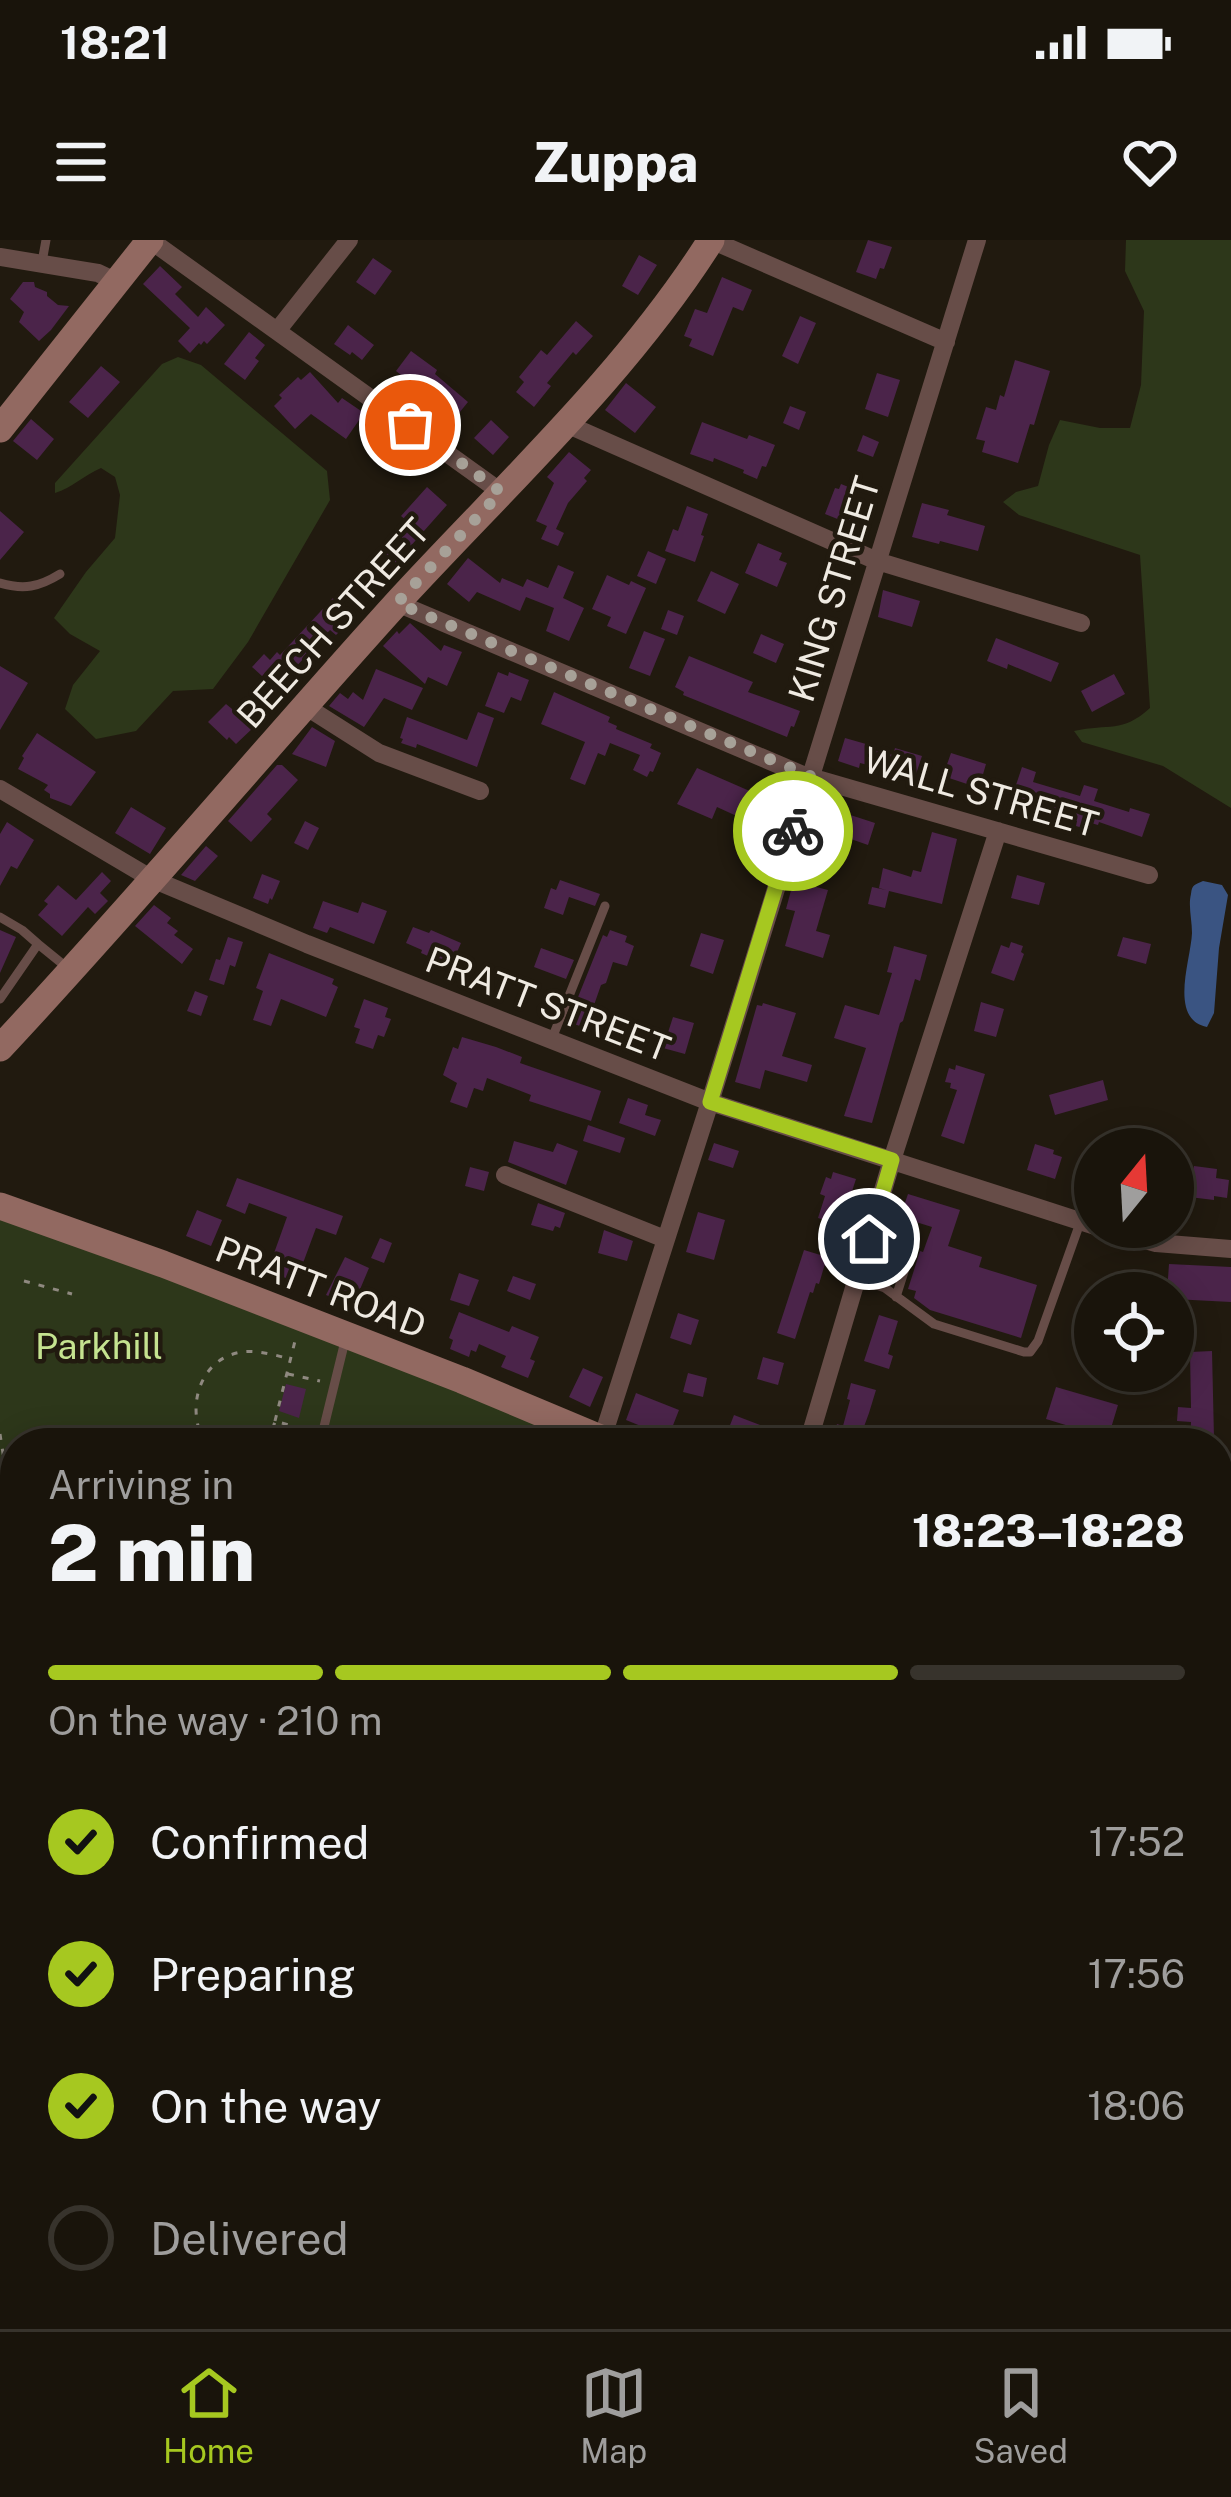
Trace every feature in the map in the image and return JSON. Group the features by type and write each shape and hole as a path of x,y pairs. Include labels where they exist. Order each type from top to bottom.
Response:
{"street":[{"path":"0,429 150,240 501,492"},
{"path":"277,331 349,240"},
{"path":"711,240 946,342"},
{"name":"BEECH STREET","path":"3,1039 71,971 397,603 564,424 666,307 711,240"},
{"name":"KING STREET","path":"611,1428 976,240"},
{"path":"0,257 98,273 117,282"},
{"path":"564,424 877,560 1081,623"},
{"name":"WALL STREET","path":"397,603 810,776 1149,875"},
{"path":"305,706 379,753 480,791"},
{"name":"PRATT STREET","path":"0,790 152,879 551,1041 710,1102 1074,1218"},
{"path":"812,1428 998,831"},
{"path":"505,1175 665,1240"},
{"name":"PRATT ROAD","path":"0,1206 163,1264 575,1428"},
{"name":"PRATT STREET","path":"1194,1246 1231,1249"}],"lane":[{"path":"42,262 46,240"},
{"path":"0,584 32,588 60,574"},
{"path":"551,1041 604,906"},
{"path":"0,917 71,971"},
{"path":"0,999 38,944"},
{"path":"896,1297 914,1240"},
{"path":"857,1278 879,1285 934,1324 1030,1352 1081,1248"},
{"path":"324,1428 346,1335"}],"path":[{"path":"24,1281 72,1294"},
{"path":"272,1428 301,1318"},
{"path":"198,1428 195,1401 201,1383 229,1355 268,1353 290,1359"},
{"path":"286,1373 334,1384"},
{"path":"274,1421 292,1428"}],"green space":[{"path":"1126,240 1231,240 1231,808 1163,766 1082,742 1074,731 1123,725 1150,708 1140,555 1019,515 1003,502 1016,492 1038,486 1060,420 1130,428 1141,385 1144,311 1125,271"},
{"path":"178,357 201,365 327,471 330,500 248,642 213,689 173,691 136,731 96,739 65,709 73,685 100,651 70,634 54,618 115,538 120,495 115,477 101,468 55,493 55,483 162,364"},
{"name":"Parkhill","path":"0,1206 573,1428 0,1428"}],"water":[{"path":"1203,881 1222,885 1228,895 1214,1013 1207,1027 1188,1013 1184,987 1192,933 1190,899 1193,887"}],"building":[{"path":"868,240 892,247 876,279 856,272"},
{"path":"639,255 657,265 638,295 622,286"},
{"path":"373,258 392,271 375,295 356,282"},
{"path":"160,266 182,287 175,294 198,317 206,307 225,325 190,353 178,341 190,328 143,284"},
{"path":"722,277 752,290 743,311 733,307 713,356 689,346 692,339 684,336 695,309 707,313"},
{"path":"23,282 34,282 58,305 69,306 39,341 19,322 24,312 10,299"},
{"path":"800,316 816,323 798,364 782,356"},
{"path":"576,321 593,336 547,383 551,386 534,407 516,392 524,382 519,377 541,350 547,355"},
{"path":"348,325 374,345 362,360 334,344"},
{"path":"249,332 265,345 245,380 224,364"},
{"path":"411,351 468,402 455,418 396,371"},
{"path":"1015,360 1050,371 1018,463 982,452 985,441 976,439 986,407 996,410 1000,395 1004,397"},
{"path":"101,366 120,382 88,418 69,402"},
{"path":"310,372 338,403 342,398 364,413 346,439 311,414 295,429 274,406 298,377 301,380"},
{"path":"877,373 900,380 888,417 865,409"},
{"path":"626,383 656,407 635,433 605,410"},
{"path":"790,406 806,412 799,430 783,423"},
{"path":"31,419 54,439 37,460 13,441"},
{"path":"491,420 509,437 493,455 474,438"},
{"path":"702,422 775,445 757,479 714,458 713,462 690,454"},
{"path":"863,435 879,442 873,457 857,451"},
{"path":"569,452 591,470 556,529 564,533 558,546 541,539 547,526 536,521 554,483 547,477"},
{"path":"841,484 856,490 853,499 859,501 850,524 825,514"},
{"path":"427,487 447,505 394,570 376,553"},
{"path":"922,503 985,526 978,551 912,537"},
{"path":"687,506 708,514 695,562 665,551"},
{"path":"0,511 24,532 0,560"},
{"path":"758,543 782,553 779,560 787,563 777,587 745,573"},
{"path":"648,551 666,559 656,584 637,576"},
{"path":"468,558 500,583 502,578 523,587 527,579 548,588 558,565 574,572 563,598 584,608 569,641 546,631 554,608 526,597 520,611 477,592 469,602 447,584"},
{"path":"711,571 739,584 725,614 697,601"},
{"path":"607,575 646,588 626,634 607,626 611,617 592,609"},
{"path":"883,590 920,601 912,627 878,617"},
{"path":"333,598 353,618 336,635 330,630 280,684 267,671 262,676 252,667 264,654 270,660 277,652 280,655"},
{"path":"668,610 684,616 677,635 661,629"},
{"path":"410,623 441,651 444,645 462,652 447,686 428,677 425,684 383,646"},
{"path":"644,631 665,639 650,676 629,668"},
{"path":"761,634 784,644 776,663 753,653"},
{"path":"996,638 1059,663 1051,682 1008,664 1007,669 987,661"},
{"path":"689,656 753,682 748,692 800,711 787,737 683,695 675,687"},
{"path":"0,666 28,683 0,730"},
{"path":"376,669 423,688 412,710 384,698 364,727 329,706 340,693 348,699 353,692 363,700"},
{"path":"498,672 529,680 521,701 511,697 504,713 485,706"},
{"path":"1114,674 1125,694 1092,712 1081,691"},
{"path":"554,692 610,717 608,722 616,729 652,744 650,748 661,753 653,772 647,777 633,770 640,755 610,743 605,756 598,753 585,785 570,779 585,742 541,724"},
{"path":"226,704 254,727 236,744 208,722"},
{"path":"478,712 494,718 477,767 417,744 416,748 401,743 407,717 467,740"},
{"path":"312,727 335,741 326,767 292,754"},
{"path":"37,733 96,772 71,806 50,798 44,790 48,785 18,769"},
{"path":"845,738 893,755 895,748 922,756 915,777 838,761"},
{"path":"951,753 986,764 979,788 943,776"},
{"path":"277,765 298,780 267,814 272,819 251,842 228,821"},
{"path":"1022,767 1036,772 1033,782 1080,796 1084,785 1098,789 1094,801 1150,814 1142,837 1099,822 1091,823 1089,830 1076,826 1077,821 1011,800"},
{"path":"697,768 766,798 754,824 717,807 712,819 677,804"},
{"path":"131,807 166,828 150,854 115,833"},
{"path":"832,809 875,823 868,845 825,830"},
{"path":"305,821 319,828 308,850 294,843"},
{"path":"7,822 34,840 0,886 0,834"},
{"path":"932,832 957,839 942,904 889,891 885,908 868,904 872,887 886,890 879,888 883,868 911,877 913,870 921,872"},
{"path":"206,846 218,856 195,881 181,875"},
{"path":"102,872 111,881 100,893 108,901 95,914 88,907 62,936 38,915 58,885 76,900"},
{"path":"262,874 280,881 268,904 253,898"},
{"path":"1017,875 1045,883 1039,905 1011,898"},
{"path":"560,880 600,894 595,906 569,897 563,915 544,908 551,888 556,890"},
{"path":"797,882 828,890 816,931 830,935 823,958 785,946 795,911 786,909"},
{"path":"323,901 358,913 362,902 387,911 374,944 330,927 327,933 313,928"},
{"path":"154,905 171,918 167,923 178,931 174,935 193,949 182,964 135,926"},
{"path":"413,927 461,943 451,966 406,943"},
{"path":"0,930 16,937 0,973"},
{"path":"610,930 627,936 625,942 634,946 627,966 613,962 586,1028 568,1022 603,935 607,937"},
{"path":"701,933 724,940 713,974 690,966"},
{"path":"228,937 243,942 224,985 209,980"},
{"path":"1123,937 1151,944 1146,964 1117,956"},
{"path":"1011,942 1023,946 1024,954 1014,981 991,973 1001,945 1009,948"},
{"path":"894,946 927,955 900,1023 872,1123 844,1116 866,1048 834,1038 845,1005 879,1015 892,973 887,972"},
{"path":"541,948 574,960 566,979 534,967"},
{"path":"269,953 334,979 332,984 338,987 326,1017 281,999 271,1026 253,1020 263,991 256,988"},
{"path":"195,991 208,996 201,1016 187,1011"},
{"path":"364,999 388,1008 385,1017 391,1019 373,1049 355,1043 360,1029 354,1027"},
{"path":"981,1002 1004,1009 996,1037 974,1031"},
{"path":"757,1005 796,1013 782,1056 812,1065 807,1082 765,1070 760,1089 735,1082"},
{"path":"673,1017 694,1023 685,1054 663,1048"},
{"path":"462,1037 601,1091 591,1121 529,1101 531,1095 487,1078 483,1091 474,1088 467,1108 450,1102 457,1083 443,1075"},
{"path":"956,1065 985,1074 964,1144 941,1136 957,1090 945,1082 949,1068 955,1070"},
{"path":"1103,1080 1108,1100 1055,1115 1049,1095"},
{"path":"628,1098 648,1105 645,1115 661,1120 655,1136 619,1123"},
{"path":"588,1125 625,1138 620,1153 583,1141"},
{"path":"514,1141 553,1152 557,1143 578,1151 566,1185 508,1162"},
{"path":"714,1143 739,1151 733,1168 708,1160"},
{"path":"1035,1144 1062,1157 1055,1179 1027,1170"},
{"path":"1194,1166 1217,1169 1216,1178 1229,1180 1227,1198 1214,1196 1214,1200 1194,1198"},
{"path":"470,1167 489,1172 484,1191 465,1186"},
{"path":"833,1172 856,1179 841,1225 818,1218 825,1196 820,1194"},
{"path":"237,1178 343,1216 336,1235 316,1228 296,1282 278,1275 272,1266 287,1217 249,1203 245,1214 226,1206"},
{"path":"908,1194 960,1210 948,1246 982,1257 979,1267 1037,1285 1021,1338 930,1310 914,1298 916,1291 908,1289 932,1227 900,1217"},
{"path":"538,1203 565,1213 560,1228 555,1226 553,1231 531,1225"},
{"path":"197,1210 222,1220 211,1246 186,1236"},
{"path":"698,1212 725,1220 714,1260 686,1252"},
{"path":"604,1230 633,1241 627,1261 598,1253"},
{"path":"380,1238 392,1243 384,1263 371,1258"},
{"path":"804,1250 827,1257 795,1339 777,1333"},
{"path":"345,1257 369,1268 353,1306 326,1295"},
{"path":"1169,1264 1231,1267 1231,1302 1194,1300 1194,1272 1168,1272"},
{"path":"459,1273 479,1280 469,1306 450,1300"},
{"path":"513,1276 536,1284 530,1300 507,1291"},
{"path":"459,1312 509,1332 512,1326 539,1337 528,1378 501,1367 506,1356 479,1344 469,1357 450,1349"},
{"path":"678,1313 699,1320 691,1345 670,1338"},
{"path":"879,1315 898,1321 888,1354 893,1356 889,1369 864,1361"},
{"path":"1212,1351 1214,1428 1191,1428 1191,1422 1177,1421 1178,1407 1191,1408 1194,1352"},
{"path":"763,1357 784,1363 778,1385 757,1379"},
{"path":"583,1368 603,1377 590,1407 569,1397"},
{"path":"688,1373 707,1378 703,1397 683,1392"},
{"path":"851,1383 876,1390 864,1428 836,1428 843,1426"},
{"path":"286,1384 306,1389 299,1418 279,1411"},
{"path":"1056,1387 1118,1405 1111,1428 1075,1428 1046,1419"},
{"path":"636,1393 679,1410 672,1428 646,1428 626,1420"},
{"path":"734,1415 765,1427 765,1428 729,1428"}],"way so far":[{"path":"410,425 501,492 397,603 810,776 793,831"}],"route":[{"path":"793,831 710,1102 892,1160 869,1239"}]}
